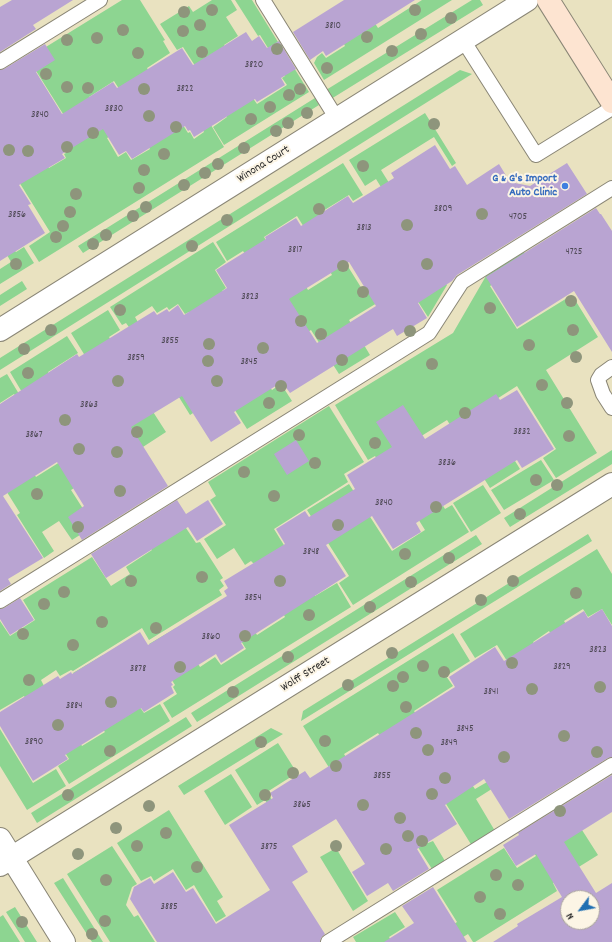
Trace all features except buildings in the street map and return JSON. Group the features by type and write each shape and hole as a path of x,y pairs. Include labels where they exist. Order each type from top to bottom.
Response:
{"main road":[{"path":"548,0 612,102"}],"street":[{"name":"Winona Court","path":"0,330 527,0"},
{"name":"Wolff Street","path":"6,861 612,484"},
{"path":"0,839 6,861 64,942"}],"lane":[{"path":"0,62 100,0"},
{"path":"263,0 337,119"},
{"path":"463,40 536,155 612,108"},
{"path":"0,601 429,333 462,282 612,188"},
{"path":"612,367 601,375 598,380 612,408"},
{"path":"328,942 612,765"}],"green space":[{"path":"122,0 140,0 165,40 163,41 170,53 147,68 177,116 148,134 114,81 89,97 101,117 75,133 28,58"},
{"path":"212,0 231,0 237,10 226,17 238,36 224,45 229,53 199,72 183,47 177,50 160,24 189,6 193,12"},
{"path":"235,0 252,0 309,92 224,145 213,127 227,117 200,73 252,97 257,104 287,85 282,78 285,76 260,35 258,36"},
{"path":"422,0 452,0 324,80 314,63 317,57 322,53 326,58 345,46 343,42 369,14 378,28"},
{"path":"472,0 480,0 483,5 331,99 326,90"},
{"path":"460,70 472,74 0,370 0,358"},
{"path":"0,96 16,116 49,168 66,158 64,154 66,153 60,143 102,118 109,137 107,138 118,157 126,152 131,160 150,149 144,139 178,117 188,133 190,132 194,139 204,132 200,125 208,120 224,147 39,262 29,246 50,232 3,156"},
{"path":"315,98 319,105 83,253 78,246"},
{"path":"425,113 456,163 452,166 434,137 381,170 416,226 408,231 376,179 365,186 349,160"},
{"path":"343,163 363,195 353,201 349,195 318,214 343,254 327,264 297,216 264,237 290,279 255,269 243,251 227,261 216,242"},
{"path":"213,242 226,262 215,270 226,288 222,291 233,310 201,330 189,312 185,314 178,304 169,310 167,307 157,313 152,306 135,317 139,324 131,330 126,323 122,325 110,307"},
{"path":"24,247 34,263 0,284 0,269 11,262 7,255 14,250 16,252"},
{"path":"524,252 530,262 490,286 517,329 572,295 598,337 546,370 597,453 556,478 543,458 556,449 517,386 492,402 487,416 520,469 490,488 447,420 407,445 394,485 375,456 368,460 335,405 453,333 486,276"},
{"path":"342,257 362,289 402,264 435,266 447,285 428,317 415,297 377,303 349,320 370,355 339,374 311,330 288,344 279,307 303,282 308,290 332,275 327,266"},
{"path":"22,281 27,289 0,306 0,295"},
{"path":"108,310 120,330 109,337 113,343 110,345 166,432 109,469 101,471 71,490 94,526 72,540 59,521 42,532 54,551 44,558 17,515 20,513 0,481 0,420 36,477 71,455 87,359 71,333"},
{"path":"67,336 78,353 48,372 51,379 26,399 10,372"},
{"path":"161,368 268,384 272,390 281,384 292,401 247,429 224,393 190,415"},
{"path":"7,374 19,394 16,397 14,394 0,403 0,378"},
{"path":"329,406 364,462 344,474 348,482 274,529 295,563 254,564 251,561 245,565 234,548 217,559 204,539 226,525 210,500 216,496 208,482"},
{"path":"612,450 612,464 510,527 504,518"},
{"path":"541,460 554,480 504,510 491,490"},
{"path":"422,471 445,509 452,505 469,532 353,605 339,583 349,576 307,510 349,484 392,551 425,530 397,485"},
{"path":"483,485 501,513 471,532 453,503"},
{"path":"180,519 196,543 200,542 223,578 220,580 224,586 219,590 222,595 149,640 142,628 73,671 71,670 60,676 56,670 41,680 45,688 29,704 24,696 0,710 0,621 10,636 35,620 23,600 92,557 111,586 130,574 126,567 152,550 148,543"},
{"path":"588,534 592,541 301,721 303,711"},
{"path":"476,535 482,544 197,722 191,713"},
{"path":"597,549 612,574 612,625 602,609 588,617 583,609 564,621 601,679 554,639 549,631 533,642 537,649 537,709 497,645 475,658 460,634"},
{"path":"296,565 315,596 337,583 351,607 172,718 163,703 177,694 173,687 175,685 149,644 176,628 200,667 215,657 221,665 246,649 217,602 254,630 257,635 285,617 282,611"},
{"path":"453,633 470,661 446,676 453,686 414,711 454,776 419,798 378,733 344,754 385,819 368,830 303,726"},
{"path":"103,655 136,708 139,706 144,713 160,704 170,721 69,784 58,766 69,759 34,703 79,741 82,746 105,732 101,727 105,725 73,673"},
{"path":"186,717 192,726 37,823 31,813"},
{"path":"271,728 283,734 184,795 178,786"},
{"path":"0,729 33,783 56,769 66,786 27,810 0,766"},
{"path":"278,743 297,773 267,792 298,841 293,844 265,800 257,805 235,770"},
{"path":"231,774 252,807 225,825 204,791"},
{"path":"494,778 498,785 476,799 495,831 472,846 443,799 468,779 475,789"},
{"path":"566,805 598,855 553,883 557,891 475,942 473,942 468,934 455,942 427,942 457,922 437,890 504,848 517,868 536,856 532,850"},
{"path":"407,808 428,843 433,841 445,861 432,869 414,841"},
{"path":"169,810 223,897 217,901 226,916 216,922 194,885 186,890 173,869 154,881 151,876 141,881 117,843"},
{"path":"112,846 137,884 132,887 126,905 134,917 138,915 155,942 110,942 67,874"},
{"path":"336,848 368,901 353,911 320,857"},
{"path":"63,878 103,942 92,942 54,883"},
{"path":"15,907 37,942 25,942 6,912"},
{"path":"395,912 405,927 389,937 392,942 356,942 353,937"},
{"path":"3,915 20,942 0,942 0,917"}],"place":[{"name":"G & G's Import Auto Clinic","path":"565,186"}]}
